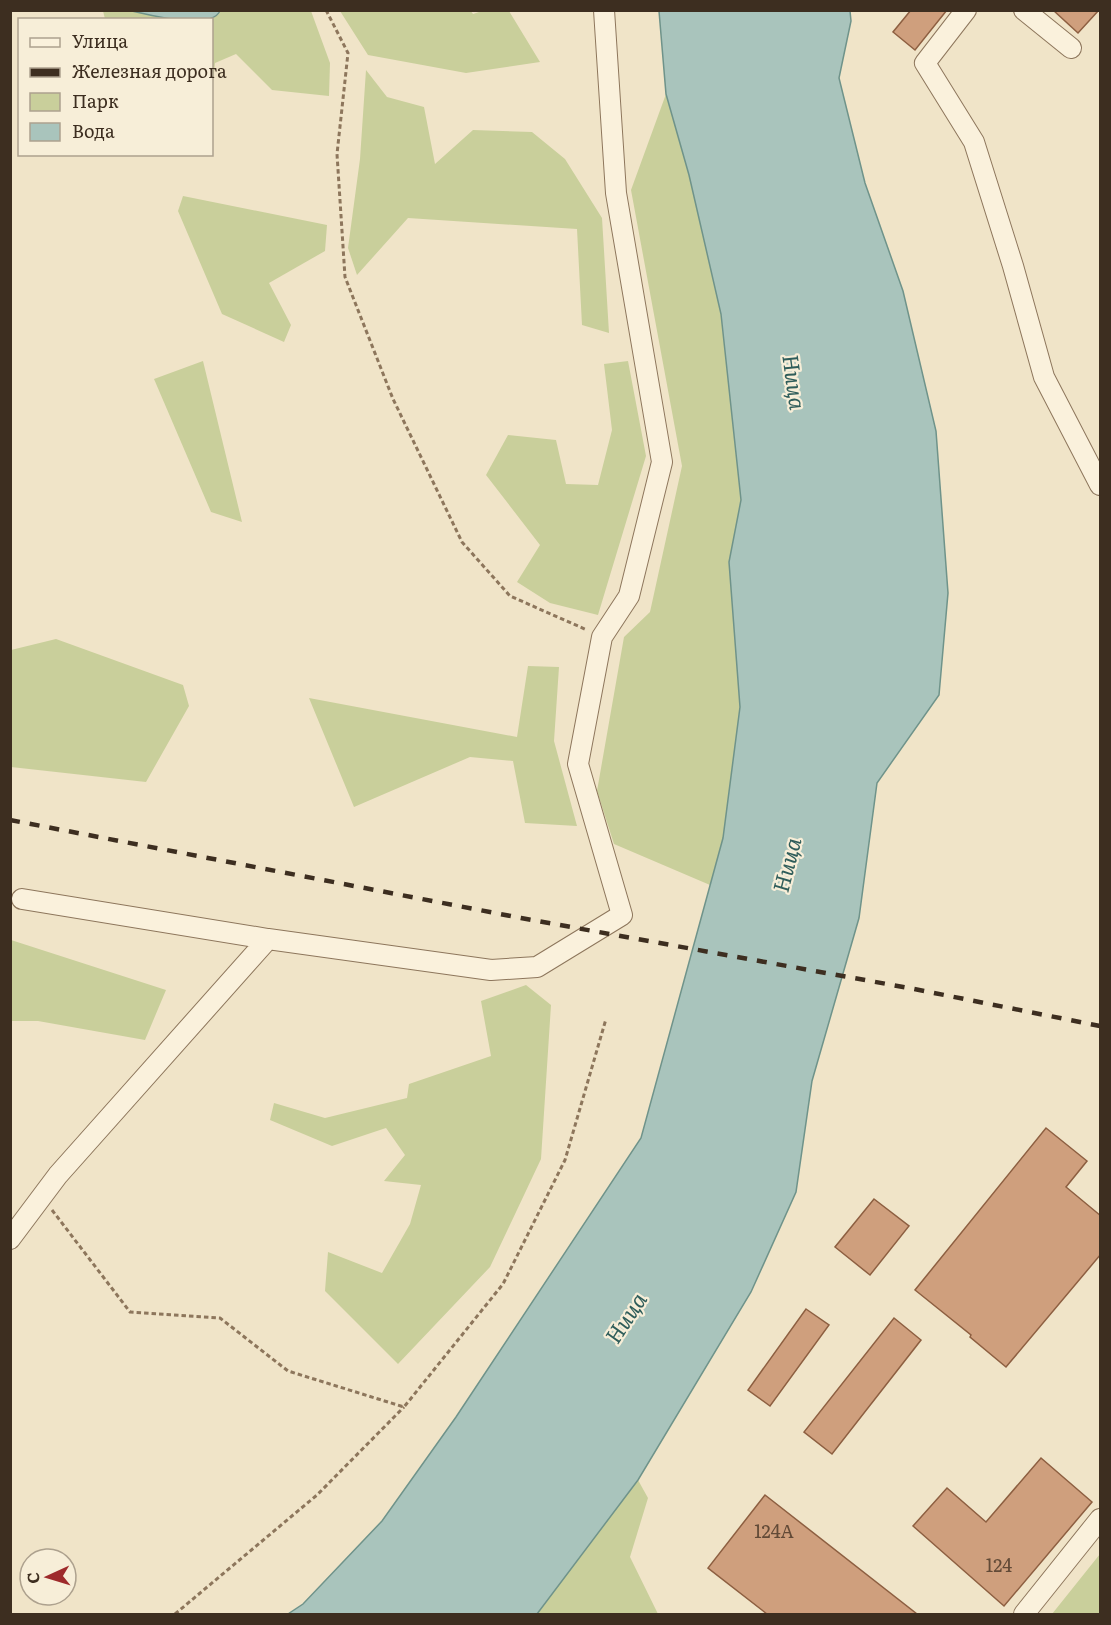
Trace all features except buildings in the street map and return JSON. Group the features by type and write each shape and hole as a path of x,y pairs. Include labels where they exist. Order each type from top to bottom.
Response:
{"street":[{"path":"22,899 268,939 491,970 537,967 622,915 578,764 603,637 630,596 662,462 616,193 604,10"},
{"path":"966,10 925,63 974,142 1013,266 1044,377 1101,485"},
{"path":"1024,10 1071,48"},
{"path":"10,1239 58,1175 268,939"},
{"path":"1024,1614 1101,1519"}],"path":[{"path":"326,10 348,53 337,154 345,277 393,399 462,542 510,596 603,637"},
{"path":"175,1614 317,1495 404,1407 503,1284 565,1160 606,1019"},
{"path":"41,1197 130,1312 220,1318 288,1371 404,1407"}],"green space":[{"path":"470,10 473,14 482,11 509,11 540,62 466,73 368,55 340,11"},
{"path":"103,11 132,11 163,18 105,18"},
{"path":"220,11 311,11 330,63 329,96 272,90 236,54 215,63 213,82 213,18"},
{"path":"366,70 387,97 424,107 435,164 473,130 532,132 565,159 602,218 609,333 582,325 577,229 408,218 357,275 348,248 360,159"},
{"path":"666,94 689,175 721,314 741,500 729,562 740,707 723,838 710,885 614,844 597,791 624,637 650,612 682,466 631,190"},
{"path":"183,196 327,225 325,251 269,283 291,325 284,342 222,314 178,211"},
{"path":"203,361 242,522 211,512 154,379"},
{"path":"628,361 646,456 598,615 550,603 517,582 540,545 486,475 508,435 556,440 566,484 598,485 612,430 604,364"},
{"path":"56,639 183,685 189,706 146,782 11,767 11,650"},
{"path":"528,666 559,667 554,741 577,826 525,823 513,761 470,757 354,807 309,698 517,737"},
{"path":"11,940 166,990 145,1040 38,1021 11,1021"},
{"path":"526,985 551,1005 541,1159 490,1267 398,1364 325,1291 328,1252 382,1273 410,1224 421,1185 384,1181 405,1155 386,1128 332,1146 270,1120 274,1103 325,1118 407,1098 409,1084 491,1056 481,1001"},
{"path":"638,1480 648,1498 630,1557 658,1614 537,1614"},
{"path":"1100,1554 1100,1614 1052,1614"}],"water":[{"path":"132,11 220,11 211,18 165,18"},
{"name":"Ница","path":"659,11 850,11 851,21 839,78 865,183 903,291 936,431 948,593 939,695 877,783 859,918 812,1081 796,1192 751,1292 638,1480 537,1614 288,1614 303,1604 382,1521 456,1417 641,1138 723,838 740,707 729,562 741,500 721,314 689,175 666,94"}],"railway":[{"path":"10,820 521,918 909,988 1100,1026"}]}
